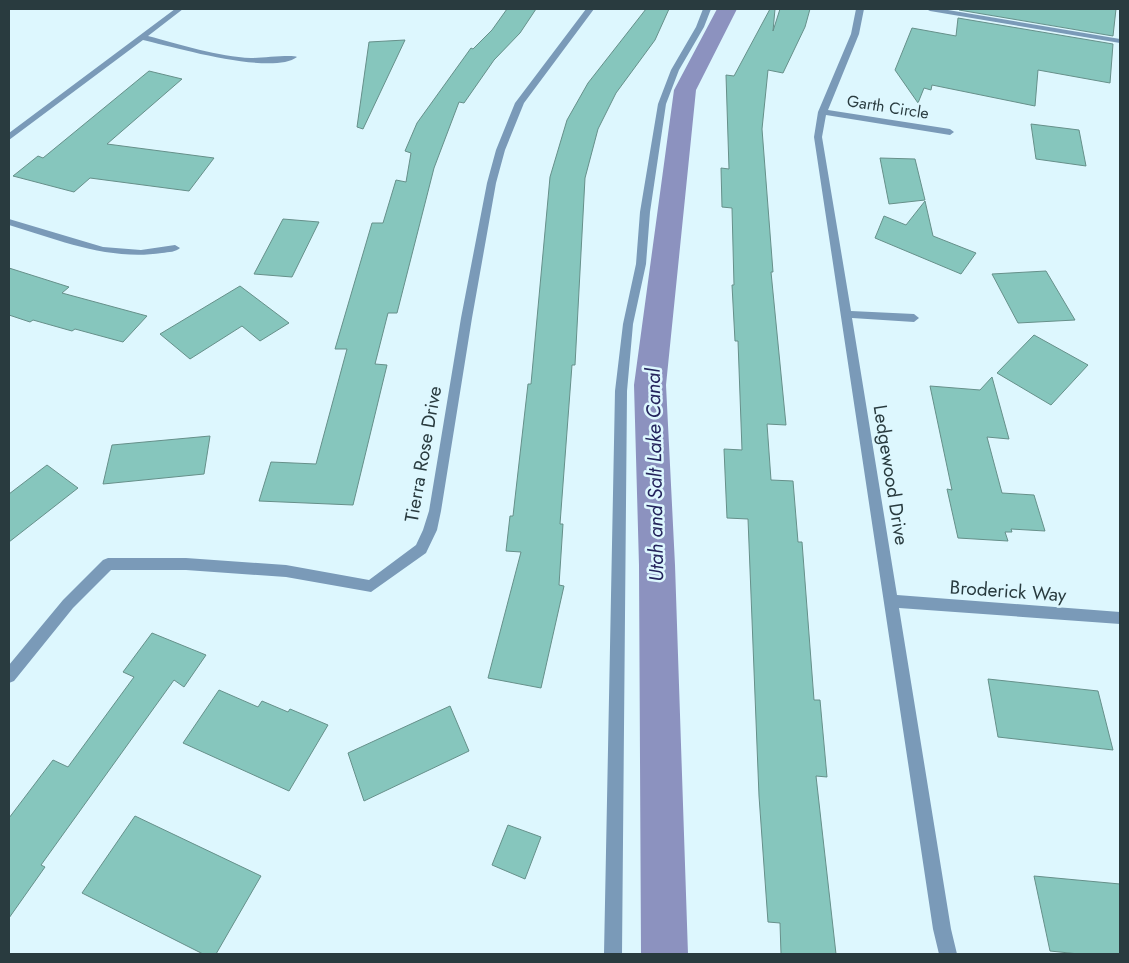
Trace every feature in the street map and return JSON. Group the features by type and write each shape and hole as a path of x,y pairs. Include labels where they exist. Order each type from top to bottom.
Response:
{"street":[{"path":"9,137 179,9"},
{"name":"Tierra Rose Drive","path":"9,676 68,604 108,564 186,564 286,571 371,586 420,548 430,530 435,511 454,385 497,159 512,116 527,92 590,9"},
{"path":"613,954 621,391 628,324 641,264 646,203 662,104 675,70 700,27 707,9"},
{"name":"Ledgewood Drive","path":"860,9 861,19 822,112 818,137 942,929 948,954"},
{"path":"930,9 1120,41"},
{"path":"140,37 242,60 266,61 293,58"},
{"name":"Garth Circle","path":"822,112 950,132"},
{"path":"9,222 103,250 141,254 175,248"},
{"path":"846,314 914,318"},
{"name":"Broderick Way","path":"892,601 1120,618"}],"building":[{"path":"507,9 536,9 520,33 494,60 464,103 459,102 434,168 397,313 388,313 375,364 387,365 353,505 259,501 271,462 316,464 347,349 335,349 372,223 383,223 396,180 406,182 411,153 405,151 417,123 471,48 473,49 492,30"},
{"path":"646,9 669,9 655,40 616,93 598,129 585,178 575,365 572,365 560,524 563,524 559,585 564,586 541,688 488,678 521,552 506,551 510,516 513,516 528,384 531,384 550,177 567,120 588,83"},
{"path":"770,9 775,9 773,31 780,9 810,9 805,27 783,73 768,70 762,129 773,272 771,272 786,425 767,424 771,480 793,481 798,542 802,542 814,700 820,700 827,777 816,776 836,954 781,954 780,923 768,922 759,796 748,519 727,518 724,449 742,450 738,341 735,341 732,285 734,285 732,208 722,207 721,168 729,169 726,75 734,76"},
{"path":"959,9 1116,9 1113,36"},
{"path":"958,18 1113,44 1110,83 1038,70 1035,106 932,85 931,90 924,88 918,103 895,70 912,28 956,36"},
{"path":"405,40 363,129 357,127 369,42"},
{"path":"149,71 182,79 107,144 214,158 189,191 90,178 74,192 13,176 38,156 43,158"},
{"path":"1031,124 1079,130 1086,166 1036,159"},
{"path":"880,158 915,159 925,200 889,204"},
{"path":"925,201 933,236 976,253 961,274 875,238 884,216 906,225"},
{"path":"283,219 319,222 292,277 254,274"},
{"path":"9,268 69,287 62,293 147,316 123,342 75,329 72,331 33,320 30,322 9,315"},
{"path":"1046,271 1075,320 1018,323 992,274"},
{"path":"240,286 289,323 260,341 242,326 190,359 160,334"},
{"path":"1034,335 1088,365 1051,405 997,373"},
{"path":"992,377 1009,439 987,437 1002,493 1034,495 1045,531 1011,529 1012,532 1005,532 1008,541 958,538 947,489 952,490 930,386 980,390"},
{"path":"210,436 204,474 103,484 112,445"},
{"path":"47,465 78,488 9,542 9,494"},
{"path":"152,633 206,655 184,687 174,680 41,865 45,867 9,918 9,818 53,760 68,767 134,677 123,672"},
{"path":"988,679 1098,691 1113,750 998,737"},
{"path":"219,690 258,707 262,701 288,712 290,709 328,725 289,791 183,743"},
{"path":"450,706 469,751 364,801 348,753"},
{"path":"135,816 261,876 216,954 203,954 82,893"},
{"path":"508,825 541,837 525,879 492,865"},
{"path":"1034,876 1120,884 1120,954 1079,954 1050,951"}],"waterway":[{"name":"Utah and Salt Lake Canal","path":"664,954 657,565 650,385 685,90 727,9"}]}
